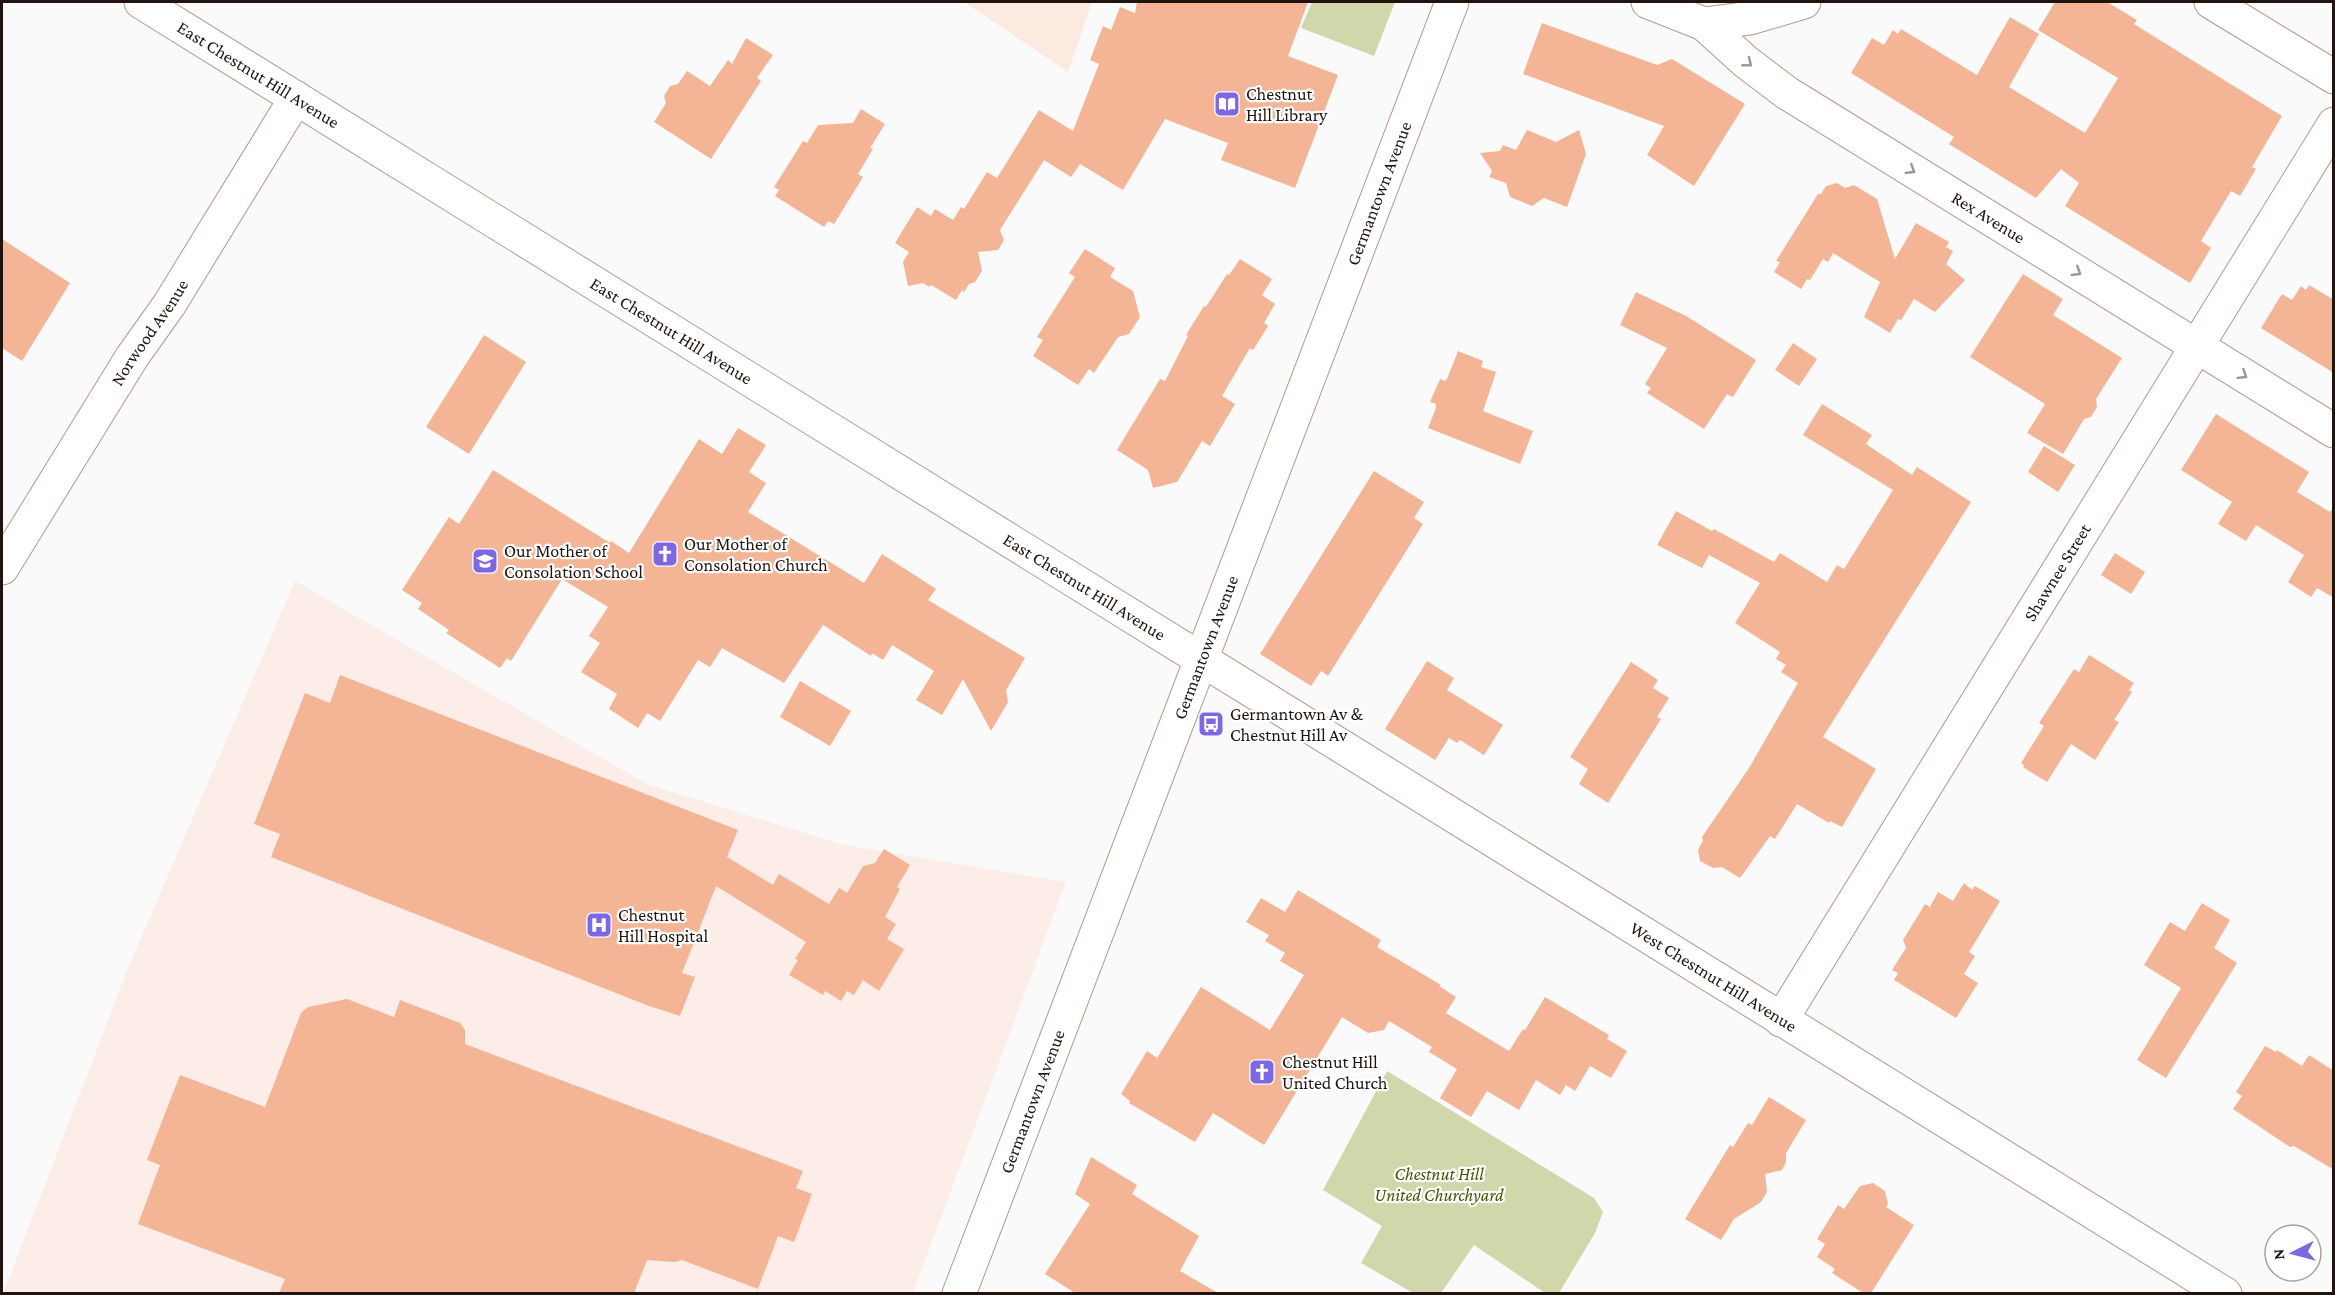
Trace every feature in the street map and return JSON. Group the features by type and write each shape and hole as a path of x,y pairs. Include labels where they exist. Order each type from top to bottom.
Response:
{"street":[{"name":"East Chestnut Hill Avenue","path":"141,2 1201,659"},
{"name":"Germantown Avenue","path":"959,1293 1452,2"},
{"name":"Rex Avenue","path":"1648,2 1704,24 1746,62 1786,93 2334,431"},
{"path":"1704,24 1750,18 1804,2"},
{"path":"2211,2 2334,77"},
{"name":"Norwood Avenue","path":"2,568 137,350 169,305 296,98"},
{"name":"Shawnee Street","path":"1781,1020 2334,124"},
{"name":"West Chestnut Hill Avenue","path":"1201,659 2225,1293"}],"shaded area":[{"path":"964,2 1092,2 1068,72"},
{"name":"Chestnut Hill Hospital","path":"295,581 647,784 844,845 1066,882 913,1293 3,1294 128,968"}],"green space":[{"path":"1312,2 1395,2 1374,56 1301,28"},
{"name":"Chestnut Hill United Churchyard","path":"1387,1071 1594,1198 1603,1212 1595,1233 1559,1293 1545,1293 1474,1245 1441,1293 1413,1293 1361,1263 1382,1226 1323,1190"}],"building":[{"path":"1137,2 1308,2 1288,56 1338,75 1295,188 1221,160 1228,143 1165,119 1123,190 1080,164 1071,177 1044,160 1000,230 1004,240 998,250 978,252 982,271 975,282 969,284 964,292 962,290 956,300 931,285 929,287 923,283 908,286 903,262 909,252 895,243 917,207 931,216 935,209 953,220 961,207 964,209 987,172 997,178 1039,110 1073,131 1099,64 1090,60 1103,26 1111,30 1120,7 1135,13"},
{"path":"2055,2 2107,2 2137,20 2134,24 2282,116 2252,167 2256,169 2240,196 2231,191 2201,241 2211,248 2190,283 2065,206 2079,183 2061,169 2036,198 1949,144 1954,137 1851,73 1872,38 1884,45 1893,30 1898,34 1901,29 1977,75 2010,17 2039,34 2009,87 2085,133 2118,78 2038,30"},
{"path":"1542,23 1657,65 1672,59 1745,104 1694,186 1647,155 1664,126 1523,74"},
{"path":"746,38 773,55 757,78 761,81 711,159 654,122 666,103 664,96 670,86 678,84 687,71 710,86 728,60 732,64"},
{"path":"861,109 885,124 858,174 863,177 834,224 828,221 824,227 775,196 779,190 774,187 803,141 807,143 818,125 853,123"},
{"path":"1527,130 1556,142 1579,130 1586,154 1567,207 1544,198 1532,206 1510,197 1506,183 1489,177 1492,171 1480,153 1500,151 1503,145 1516,150"},
{"path":"1837,183 1845,188 1854,185 1877,199 1895,259 1916,223 1949,242 1946,247 1953,251 1946,264 1965,280 1935,312 1914,299 1890,333 1864,317 1880,282 1833,253 1828,262 1823,259 1810,280 1807,279 1801,289 1774,272 1780,262 1776,261 1818,194 1821,194 1826,186"},
{"path":"2,239 70,283 22,361 2,348"},
{"path":"1085,249 1115,268 1110,277 1133,291 1140,317 1129,334 1118,337 1094,373 1089,369 1078,385 1033,356 1043,340 1037,337 1075,277 1069,273"},
{"path":"1240,259 1272,279 1262,295 1275,304 1264,323 1268,326 1253,350 1250,348 1222,396 1235,404 1210,446 1202,441 1177,482 1153,488 1148,470 1117,450 1160,379 1165,381 1188,336 1186,335 1204,306 1206,307 1227,274 1229,275"},
{"path":"2023,274 2063,299 2053,315 2122,358 2096,399 2097,407 2091,417 2084,419 2063,454 2027,433 2045,404 1970,357"},
{"path":"2309,285 2334,300 2334,373 2261,328 2282,294 2292,300 2301,286 2306,290"},
{"path":"1636,292 1686,316 1756,360 1733,397 1727,394 1704,429 1647,393 1651,388 1645,384 1667,348 1620,325"},
{"path":"484,335 526,362 469,454 426,427"},
{"path":"1793,343 1817,359 1799,386 1775,370"},
{"path":"1458,351 1483,361 1481,367 1496,372 1483,411 1533,431 1520,464 1428,428 1436,408 1436,404 1430,402 1440,379 1445,381 1447,379"},
{"path":"1822,404 1872,435 1866,444 1912,475 1917,467 1971,502 1823,737 1876,769 1842,827 1830,821 1829,823 1797,804 1775,839 1770,836 1740,878 1722,867 1713,868 1700,861 1698,850 1703,841 1702,837 1749,768 1798,683 1781,672 1786,665 1776,659 1780,652 1735,623 1760,583 1709,555 1702,568 1657,545 1676,511 1774,562 1780,553 1827,582 1837,565 1844,569 1893,490 1803,435"},
{"path":"2216,414 2309,472 2297,492 2330,512 2334,507 2334,598 2317,588 2311,597 2288,582 2304,555 2256,525 2246,541 2218,524 2232,502 2181,470"},
{"path":"738,428 766,445 749,472 766,483 748,512 864,583 882,554 936,589 928,600 1025,658 1006,690 1008,702 991,731 963,679 942,715 916,700 934,671 892,645 883,660 872,653 871,656 823,625 784,683 722,648 710,667 698,660 660,721 647,713 638,728 609,709 617,694 581,672 600,643 589,636 608,607 562,579 511,661 507,658 500,668 446,633 449,630 418,609 422,603 402,590 449,517 459,524 493,470 629,553 699,439 722,454"},
{"path":"2044,446 2075,465 2058,492 2028,472"},
{"path":"1374,471 1424,502 1414,518 1423,524 1328,676 1321,671 1311,686 1260,654"},
{"path":"2115,553 2145,572 2131,594 2101,575"},
{"path":"2089,655 2134,683 2129,690 2132,692 2114,720 2119,722 2095,760 2071,744 2047,782 2023,767 2021,763 2044,726 2039,723 2074,669 2079,672"},
{"path":"1427,661 1454,678 1447,690 1503,725 1484,755 1460,740 1457,743 1449,738 1435,760 1385,729"},
{"path":"1631,662 1658,680 1653,688 1669,698 1657,717 1661,719 1608,803 1579,784 1588,769 1570,757"},
{"path":"340,675 738,830 727,857 773,885 779,874 829,904 839,888 847,893 863,866 875,863 884,849 910,865 897,887 900,889 885,917 896,924 887,939 904,949 879,991 863,980 854,995 847,991 841,1001 825,991 823,995 789,975 798,960 795,959 806,942 716,886 682,973 695,977 680,1016 649,1006 271,857 280,834 254,824 305,693 330,703"},
{"path":"800,681 851,711 830,746 780,717"},
{"path":"1964,883 1972,890 1975,886 2000,901 1969,952 1975,956 1964,974 1978,983 1956,1018 1894,980 1898,973 1892,970 1906,948 1903,940 1925,904 1930,907 1938,892 1953,901"},
{"path":"1298,890 1381,940 1377,947 1441,985 1439,986 1456,997 1446,1013 1509,1051 1545,997 1609,1035 1607,1039 1627,1051 1611,1078 1590,1066 1575,1091 1566,1085 1560,1095 1536,1080 1519,1110 1487,1091 1471,1117 1440,1098 1457,1069 1429,1052 1432,1047 1389,1021 1384,1030 1368,1033 1342,1017 1264,1145 1213,1113 1195,1142 1129,1103 1130,1101 1121,1094 1147,1051 1157,1058 1201,987 1270,1030 1304,975 1280,961 1285,953 1265,941 1269,935 1246,922 1261,898 1285,912"},
{"path":"2202,903 2230,920 2214,948 2237,963 2166,1078 2137,1060 2181,988 2144,965 2170,922 2185,931"},
{"path":"347,999 394,1017 400,1000 460,1023 465,1030 465,1044 803,1171 796,1188 812,1194 794,1242 778,1236 758,1289 682,1260 675,1262 647,1260 634,1293 279,1293 285,1279 138,1224 160,1165 147,1160 180,1075 265,1107 301,1013 308,1007"},
{"path":"2265,1046 2276,1052 2277,1050 2302,1066 2309,1055 2334,1071 2334,1170 2294,1146 2290,1147 2233,1109 2242,1096 2236,1092"},
{"path":"1769,1097 1806,1120 1786,1153 1786,1162 1782,1170 1765,1174 1767,1192 1761,1202 1734,1219 1721,1240 1685,1219 1730,1145 1733,1147 1748,1123 1752,1125"},
{"path":"1091,1157 1137,1185 1132,1194 1199,1236 1180,1271 1218,1293 1075,1293 1045,1274 1090,1204 1075,1194"},
{"path":"1873,1183 1885,1191 1888,1204 1886,1207 1914,1225 1871,1293 1863,1293 1832,1273 1835,1269 1817,1257 1825,1244 1817,1239 1838,1205 1844,1209 1860,1186"}],"place":[{"name":"Chestnut Hill Library","path":"1227,104"},
{"name":"Our Mother of Consolation Church","path":"665,554"},
{"name":"Our Mother of Consolation School","path":"485,561"},
{"name":"Germantown Av & Chestnut Hill Av","path":"1211,724"},
{"name":"Chestnut Hill Hospital","path":"599,925"},
{"name":"Chestnut Hill United Church","path":"1262,1072"}]}
